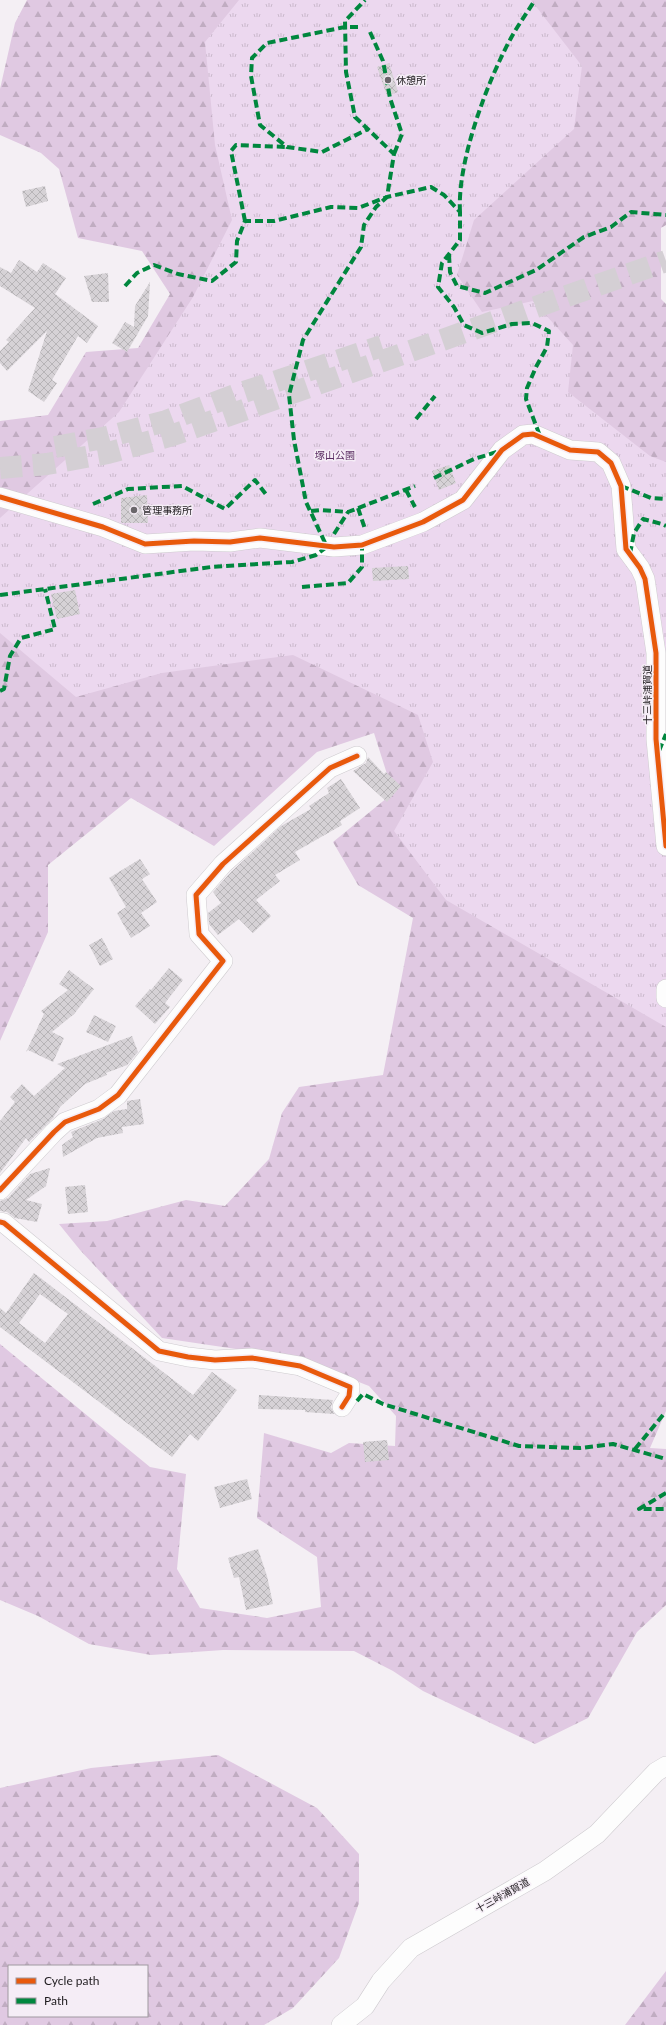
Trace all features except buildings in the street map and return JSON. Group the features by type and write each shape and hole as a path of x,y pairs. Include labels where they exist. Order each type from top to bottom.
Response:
{"street":[{"name":"十三峠浦賀道","path":"0,497 103,527 145,544 194,541 230,542 260,538 334,546 362,545 423,522 463,500 502,450 523,435 533,434 570,450 598,452 611,463 621,486 626,549 643,573 654,631 656,653 656,739 666,846"},
{"path":"0,1190 65,1122 100,1109 118,1095 224,961 199,934 196,895 223,864 330,768 357,756"},
{"path":"666,989 666,998"},
{"path":"0,1222 4,1223 63,1270 160,1351 188,1357 215,1360 252,1358 300,1366 350,1387 349,1396 342,1407"},
{"name":"十三峠浦賀道","path":"341,2025 365,2006 381,1981 411,1948 545,1871 597,1834 656,1772 666,1766"}],"green space":[{"path":"27,0 666,0 666,225 661,228 661,299 666,304 666,1411 650,1448 666,1449 666,1605 637,1632 588,1718 535,1744 423,1691 393,1671 354,1651 223,1650 151,1655 89,1644 38,1616 0,1600 0,1344 150,1467 186,1474 177,1569 200,1608 267,1618 321,1607 317,1557 257,1518 264,1433 331,1453 349,1443 395,1446 396,1416 369,1386 297,1358 162,1338 80,1250 59,1224 107,1221 186,1200 225,1206 269,1159 282,1113 299,1087 383,1075 413,918 358,885 333,842 393,793 374,733 317,752 214,846 131,798 48,865 48,932 0,1041 0,421 48,415 86,352 138,348 170,294 142,251 78,238 59,169 41,153 0,135 0,89 15,23"},
{"name":"塚山公園","path":"239,0 531,0 582,66 574,129 474,220 457,275 482,312 533,301 573,345 568,392 650,456 666,462 666,1027 446,900 394,831 433,762 418,715 293,655 162,673 76,697 0,633 0,518 119,412 193,297 232,220 215,145 205,42"},
{"path":"218,1755 317,1808 359,1854 359,1903 339,1958 293,2008 264,2025 0,2025 0,1788 91,1768"},
{"path":"666,1971 666,2025 625,2025"}],"tunnel":[{"path":"0,468 47,464 108,453 173,435 666,261"},
{"path":"55,447 103,438 166,421 235,395 382,346"}],"marked path":[{"path":"0,595 211,567 292,562 316,555 324,549 326,545 306,502 294,440 289,395 303,340 361,247 364,225 376,207 387,197 394,154 355,117 346,72 345,21 365,0"},
{"path":"460,212 460,192 463,170 475,123 492,77 502,56 511,38 535,0"},
{"path":"358,27 345,27 267,43 252,58 251,76 260,125 287,147 322,152 368,129"},
{"path":"370,32 383,61 390,98 402,134 394,154"},
{"path":"245,221 231,151 236,145 287,147"},
{"path":"125,286 137,273 154,265 178,274 212,281 236,262 237,241 245,221 274,221 331,207 358,208 387,197 431,187 444,195 460,212 460,240 442,263 438,287 454,307 464,325 482,333 512,324 532,323 549,331 547,347 527,388 526,399 540,436"},
{"path":"449,255 450,272 457,286 485,293 536,270 584,237 611,227 631,212 666,215"},
{"path":"416,419 435,396"},
{"path":"434,478 474,459 500,451"},
{"path":"93,504 128,489 182,486 225,509 255,480 268,497"},
{"path":"311,511 321,510 348,512 415,486"},
{"path":"621,486 651,498 666,499"},
{"path":"406,490 415,507"},
{"path":"358,508 365,529"},
{"path":"334,534 348,512"},
{"path":"630,554 634,533 643,519 666,526"},
{"path":"302,587 348,583 362,567 362,545"},
{"path":"0,691 4,689 10,656 21,638 55,629 45,589"},
{"path":"659,751 666,734"},
{"path":"357,1401 363,1394 383,1404 519,1446 580,1448 613,1444 666,1459"},
{"path":"635,1449 663,1415 666,1415"},
{"path":"666,1493 639,1509 666,1509"}],"cycle path":[{"path":"0,497 103,527 145,544 194,541 230,542 260,538 334,547 362,545 423,522 463,500 502,450 523,435 533,434 570,450 598,452 611,463 621,486 626,549 640,568 645,579 656,653 656,739 666,846"},
{"path":"0,1190 65,1122 99,1109 118,1095 223,961 199,934 196,895 223,864 330,768 357,756"},
{"path":"0,1222 4,1223 159,1351 188,1357 215,1360 252,1358 300,1366 350,1387 349,1396 342,1407"}],"place":[{"name":"休憩所","path":"388,80"},
{"name":"管理事務所","path":"134,510"}]}
